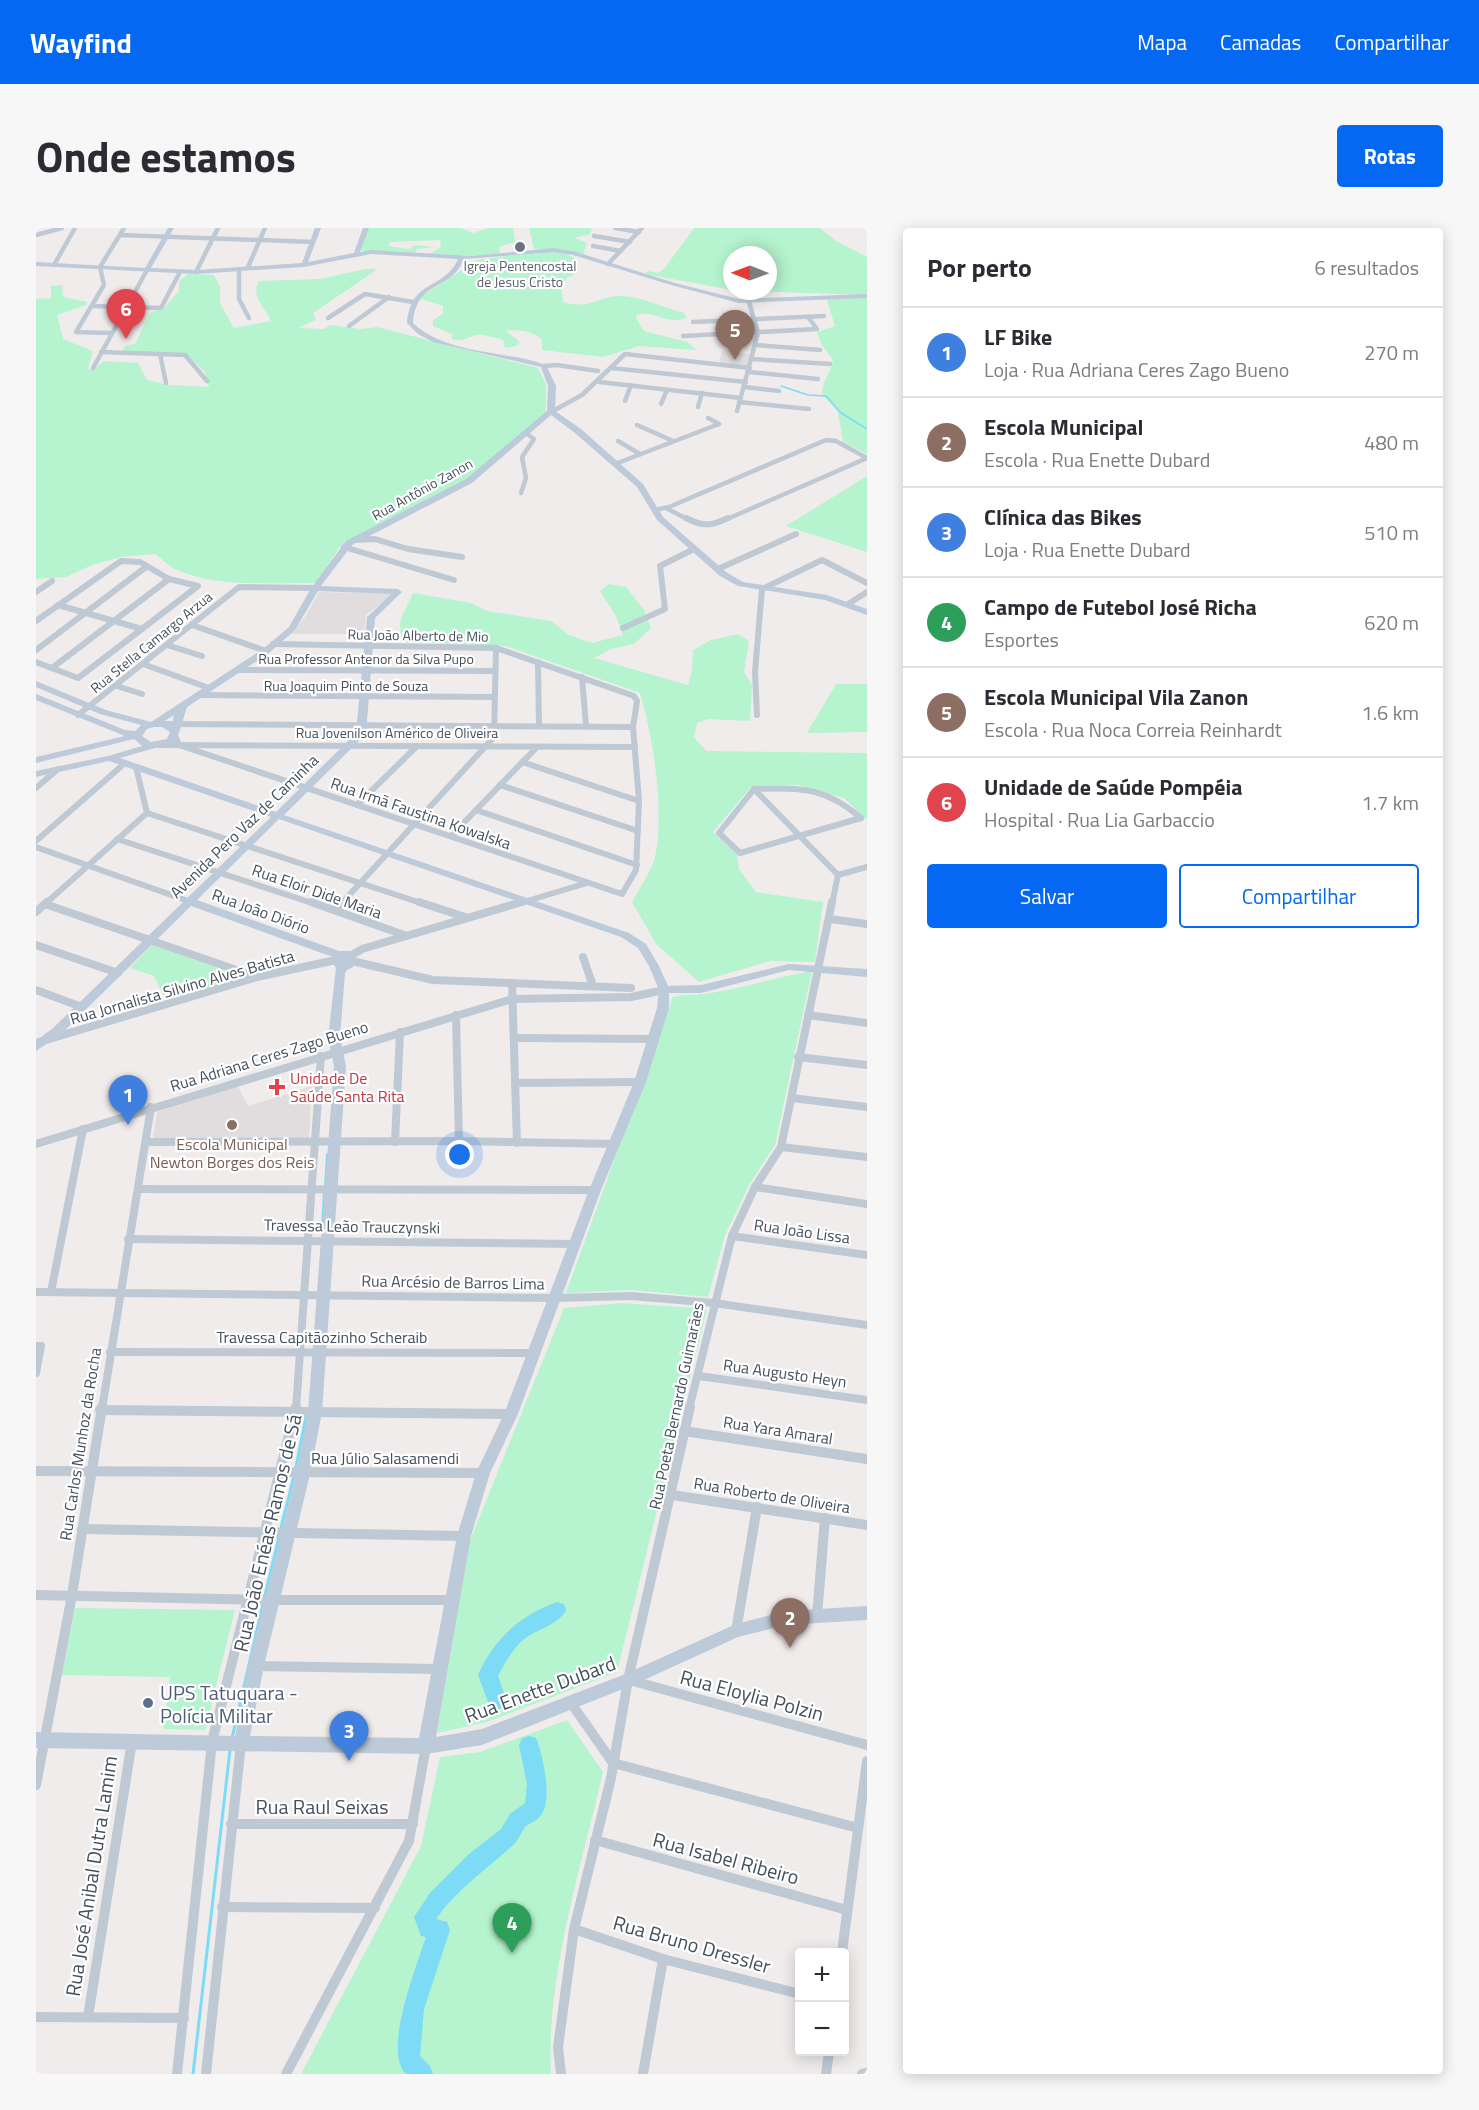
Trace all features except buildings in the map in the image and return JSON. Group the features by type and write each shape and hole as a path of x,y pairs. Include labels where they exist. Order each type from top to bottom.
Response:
{"street":[{"path":"36,235 62,228"},
{"path":"54,265 75,228"},
{"path":"111,333 76,332 104,285 100,267 124,228"},
{"path":"93,368 171,228"},
{"path":"196,272 218,228"},
{"path":"248,267 266,228"},
{"path":"304,265 318,228"},
{"path":"357,253 366,228"},
{"path":"615,228 641,230"},
{"path":"608,264 641,230"},
{"path":"120,235 313,242"},
{"path":"594,236 630,242"},
{"path":"593,246 621,251"},
{"path":"36,264 196,272 304,265 357,253 462,258 554,250 574,253 679,286 748,302 867,296"},
{"path":"462,258 456,273 426,288 415,300 410,322 422,333 459,346 544,366 557,365 598,371"},
{"path":"239,269 238,299 249,318"},
{"path":"92,306 160,308 180,272"},
{"path":"328,318 361,295 415,300"},
{"path":"349,326 389,297"},
{"path":"737,411 758,333 748,302"},
{"path":"693,322 824,316"},
{"path":"683,336 817,330 808,317"},
{"path":"756,345 820,350"},
{"path":"101,352 185,355 207,381"},
{"path":"160,354 166,383"},
{"path":"551,412 570,404 599,382 625,354 818,379"},
{"path":"752,359 830,364"},
{"path":"544,366 552,386 551,412"},
{"path":"611,368 778,391"},
{"path":"599,382 702,393 809,409"},
{"path":"625,401 631,385"},
{"path":"661,404 667,390"},
{"path":"698,407 702,393"},
{"path":"551,412 578,431 640,486 666,525 718,569 741,584 848,604 867,612"},
{"name":"Rua Antônio Zanon","path":"137,735 266,651 302,614 315,588 344,548 354,540 469,481 551,412"},
{"path":"615,464 719,424 708,418"},
{"path":"638,425 673,441"},
{"path":"521,493 526,478 522,457 534,439 526,433"},
{"path":"655,510 666,508 826,440 836,441 867,458 711,526 701,526 666,508"},
{"path":"618,441 640,454"},
{"path":"718,569 796,534"},
{"path":"354,540 375,539 408,549 462,557"},
{"path":"344,548 454,580"},
{"path":"623,628 665,609 660,566 694,549"},
{"path":"762,589 822,560 867,583"},
{"path":"36,621 121,561 140,562 169,579 198,586 78,678 36,662"},
{"path":"36,650 146,567"},
{"path":"52,668 169,579"},
{"path":"36,592 52,581"},
{"name":"Rua Stella Camargo Arzua","path":"78,715 238,587 315,588"},
{"name":"Avenida Pero Vaz de Caminha","path":"38,1042 82,1007 118,973 361,734 371,617 398,592 315,588"},
{"path":"757,716 755,672 762,589"},
{"path":"848,604 867,592"},
{"path":"58,605 142,629"},
{"path":"192,625 266,651"},
{"name":"Rua João Alberto de Mio","path":"273,644 496,648 626,692 637,701 633,727"},
{"path":"167,645 202,656"},
{"path":"335,910 494,737 496,648"},
{"path":"538,662 539,726"},
{"path":"143,664 209,688"},
{"name":"Rua Professor Antenor da Silva Pupo","path":"237,670 495,671"},
{"path":"582,677 586,726"},
{"path":"36,684 91,706 175,729"},
{"path":"117,686 142,694"},
{"name":"Rua Joaquim Pinto de Souza","path":"198,695 495,697"},
{"path":"36,697 122,736"},
{"path":"36,760 122,736 137,735 143,743 156,745 170,741 184,704"},
{"name":"Rua Jovenilson Américo de Oliveira","path":"175,729 362,724 633,727"},
{"path":"476,810 637,865 639,801 633,727"},
{"path":"175,729 179,745"},
{"name":"Rua Jovenilson Américo de Oliveira","path":"36,774 110,758 156,745 635,747"},
{"name":"Rua Irmã Faustina Kowalska","path":"179,745 622,894 637,865"},
{"path":"357,805 417,746"},
{"path":"451,836 537,747"},
{"path":"110,758 625,934 642,946 664,990 663,1008 640,1082 595,1190 511,1414 483,1473 464,1536 409,1841 286,2074"},
{"path":"522,762 639,801"},
{"path":"130,765 147,813"},
{"path":"36,841 130,765"},
{"path":"36,788 58,769"},
{"path":"500,785 638,831"},
{"path":"799,788 840,800 861,818 740,853 719,833 754,789 799,788"},
{"path":"754,789 838,875 867,867"},
{"path":"36,912 147,813"},
{"path":"147,813 468,918"},
{"name":"Rua Eloir Dide Maria","path":"117,839 335,910 407,936"},
{"name":"Rua João Diório","path":"36,847 344,960"},
{"name":"Rua Poeta Bernardo Guimarães","path":"561,2074 558,2047 574,1929 613,1763 628,1680 672,1495 684,1431 732,1236 755,1187 781,1147 798,1057 838,875"},
{"name":"Rua Jornalista Silvino Alves Batista","path":"38,1042 257,977 344,960 362,949 587,883"},
{"path":"45,904 257,977"},
{"path":"830,919 867,924"},
{"path":"36,945 118,973"},
{"path":"583,957 594,986"},
{"path":"344,960 433,980 631,988"},
{"name":"Rua João Enéas Ramos de Sá","path":"206,2074 238,1742 300,1474 306,1411 318,1353 340,1066 334,1038 340,973 344,960"},
{"path":"664,990 701,989 789,967 817,967 867,973"},
{"path":"512,983 517,1143"},
{"path":"36,990 82,1007"},
{"name":"Rua Adriana Ceres Zago Bueno","path":"36,1144 337,1050 512,999 631,997 664,990"},
{"path":"456,1015 459,1141"},
{"path":"808,1015 867,1023"},
{"path":"395,1142 400,1032"},
{"path":"515,1038 652,1039"},
{"name":"Rua João Enéas Ramos de Sá","path":"177,2074 215,1742 283,1473 306,1411 302,1352 321,1056"},
{"path":"798,1057 867,1065"},
{"path":"515,1083 640,1082"},
{"path":"792,1098 867,1107"},
{"name":"Rua Carlos Munhoz da Rocha","path":"36,1785 40,1740 72,1595 100,1410 151,1107"},
{"path":"51,1292 83,1129"},
{"path":"146,1142 459,1141 615,1144"},
{"path":"781,1147 867,1157"},
{"path":"755,1187 867,1204"},
{"path":"138,1189 595,1190"},
{"name":"Rua João Lissa","path":"732,1236 867,1255"},
{"name":"Travessa Leão Trauczynski","path":"128,1239 576,1244"},
{"name":"Rua Arcésio de Barros Lima","path":"36,1292 555,1298 632,1296 714,1304 867,1325"},
{"path":"36,1346 41,1347 36,1373"},
{"name":"Travessa Capitãozinho Scheraib","path":"110,1352 534,1353"},
{"name":"Rua Augusto Heyn","path":"699,1376 867,1401"},
{"path":"100,1410 511,1414"},
{"name":"Rua Yara Amaral","path":"684,1431 867,1459"},
{"name":"Rua Júlio Salasamendi","path":"36,1471 300,1474 483,1473"},
{"name":"Rua Roberto de Oliveira","path":"672,1495 867,1525"},
{"path":"735,1631 756,1507"},
{"path":"817,1616 825,1518"},
{"path":"82,1529 464,1536"},
{"path":"36,1595 272,1600 452,1600"},
{"name":"Rua Enette Dubard","path":"40,1740 426,1746 482,1737 628,1680 735,1631 786,1618 867,1613"},
{"path":"256,1666 440,1669"},
{"name":"Rua Eloylia Polzin","path":"628,1680 867,1745"},
{"path":"571,1703 613,1763 858,1828"},
{"name":"Rua José Anibal Dutra Lamim","path":"88,2017 132,1741"},
{"path":"843,1948 867,1761"},
{"name":"Rua Raul Seixas","path":"231,1824 413,1824"},
{"name":"Rua Isabel Ribeiro","path":"595,1840 848,1910"},
{"path":"222,1907 375,1908"},
{"name":"Rua Bruno Dressler","path":"574,1929 663,1959 795,1993"},
{"path":"643,2074 663,1959"},
{"path":"36,2017 184,2018"},
{"path":"826,2074 828,2056"},
{"path":"862,2074 867,2073"}],"shaded area":[{"path":"732,350 735,353 750,354 748,366 719,363 722,351"},
{"path":"319,592 392,594 366,615 364,634 291,634 305,617"},
{"name":"Escola Municipal Newton Borges dos Reis","path":"238,1086 248,1106 312,1086 309,1138 153,1138 157,1112"}],"green space":[{"path":"367,228 460,228 473,233 488,228 513,228 515,242 499,247 500,253 481,256 429,254 441,247 440,240 390,242 388,246 410,249 414,245 436,247 417,249 416,252 362,251 361,247"},
{"path":"529,228 592,228 590,234 574,238 587,243 583,255 565,250 534,249"},
{"path":"694,228 820,228 836,241 867,257 867,295 777,292 777,246 723,246 723,288 644,274 648,271 658,273 664,269"},
{"path":"544,251 562,252 578,260 578,272 567,278 561,288 563,301 566,303 583,304 613,296 629,297 684,313 687,317 680,320 648,314 635,316 644,331 687,342 697,350 639,346 603,357 542,350 542,340 526,331 506,331 520,342 516,346 505,348 503,340 480,335 456,340 452,339 452,334 433,326 433,320 443,314 443,306 419,298 477,260"},
{"path":"365,269 378,269 313,313 316,320 298,328 324,329 330,325 360,329 377,327 538,368 546,384 546,413 474,476 342,544 315,583 227,582 193,576 177,570 155,554 121,557 92,565 66,577 36,579 36,299 51,298 51,286 62,285 63,297 87,302 86,305 57,315 63,339 93,351 88,369 94,369 104,361 138,363 147,380 170,385 209,387 205,372 186,354 122,351 125,346 135,344 151,312 163,309 179,291 179,282 187,274 214,275 220,287 220,303 234,328 271,321 256,292 259,281 320,279"},
{"path":"867,297 867,454 843,442 838,412 822,394 833,360 822,345 817,332 835,326 827,300"},
{"path":"867,476 867,552 786,526"},
{"path":"609,584 626,587 644,610 651,628 634,644 611,649 594,658 688,685 692,670 693,650 711,640 738,634 749,641 744,672 752,685 750,721 708,719 697,723 694,737 706,751 867,753 867,820 844,798 798,785 752,786 713,832 737,854 739,869 756,892 823,902 815,962 770,961 699,982 656,944 632,902 653,864 659,814 656,772 640,693 506,646 401,642 400,621 413,593 471,603 487,611 551,621 569,635 592,643 623,635 616,616 600,591"},
{"path":"836,684 867,684 867,732 807,733"},
{"path":"152,945 246,978 165,999 154,976 130,968"},
{"path":"812,971 775,1145 749,1185 725,1235 708,1297 630,1290 566,1293 673,997 711,993"},
{"path":"622,1303 707,1309 617,1672 487,1722 437,1733 469,1543 564,1308"},
{"path":"75,1608 235,1610 205,1730 163,1729 170,1677 62,1675"},
{"path":"567,1720 603,1772 559,1961 551,2037 551,2074 301,2074 421,1846 440,1757 480,1752"}],"waterway":[{"path":"781,386 808,395 826,396 841,413 867,429"},
{"path":"325,1187 327,1154"},
{"path":"322,1226 324,1193"},
{"path":"296,1467 306,1417"},
{"path":"281,1528 294,1476"},
{"path":"265,1595 279,1537"},
{"path":"232,1738 263,1604"},
{"path":"497,1701 488,1675 502,1651 523,1629 557,1610"},
{"path":"422,2074 408,2061 413,2009 439,1930 429,1928 425,1917 437,1900 476,1861 508,1836 517,1821 534,1808 537,1784 529,1745"},
{"path":"193,2074 230,1750"}],"place":[{"name":"Igreja Pentencostal de Jesus Cristo","path":"520,247"},
{"name":"Unidade de Saúde Pompéia","path":"126,339"},
{"name":"Escola Municipal Vila Zanon","path":"735,360"},
{"name":"Unidade De Saúde Santa Rita","path":"277,1087"},
{"name":"LF Bike","path":"128,1125"},
{"name":"Escola Municipal Newton Borges dos Reis","path":"232,1125"},
{"name":"Escola Municipal","path":"790,1648"},
{"name":"UPS Tatuquara - Polícia Militar","path":"148,1703"},
{"name":"Clínica das Bikes","path":"349,1761"},
{"name":"Campo de Futebol José Richa","path":"512,1953"}]}
